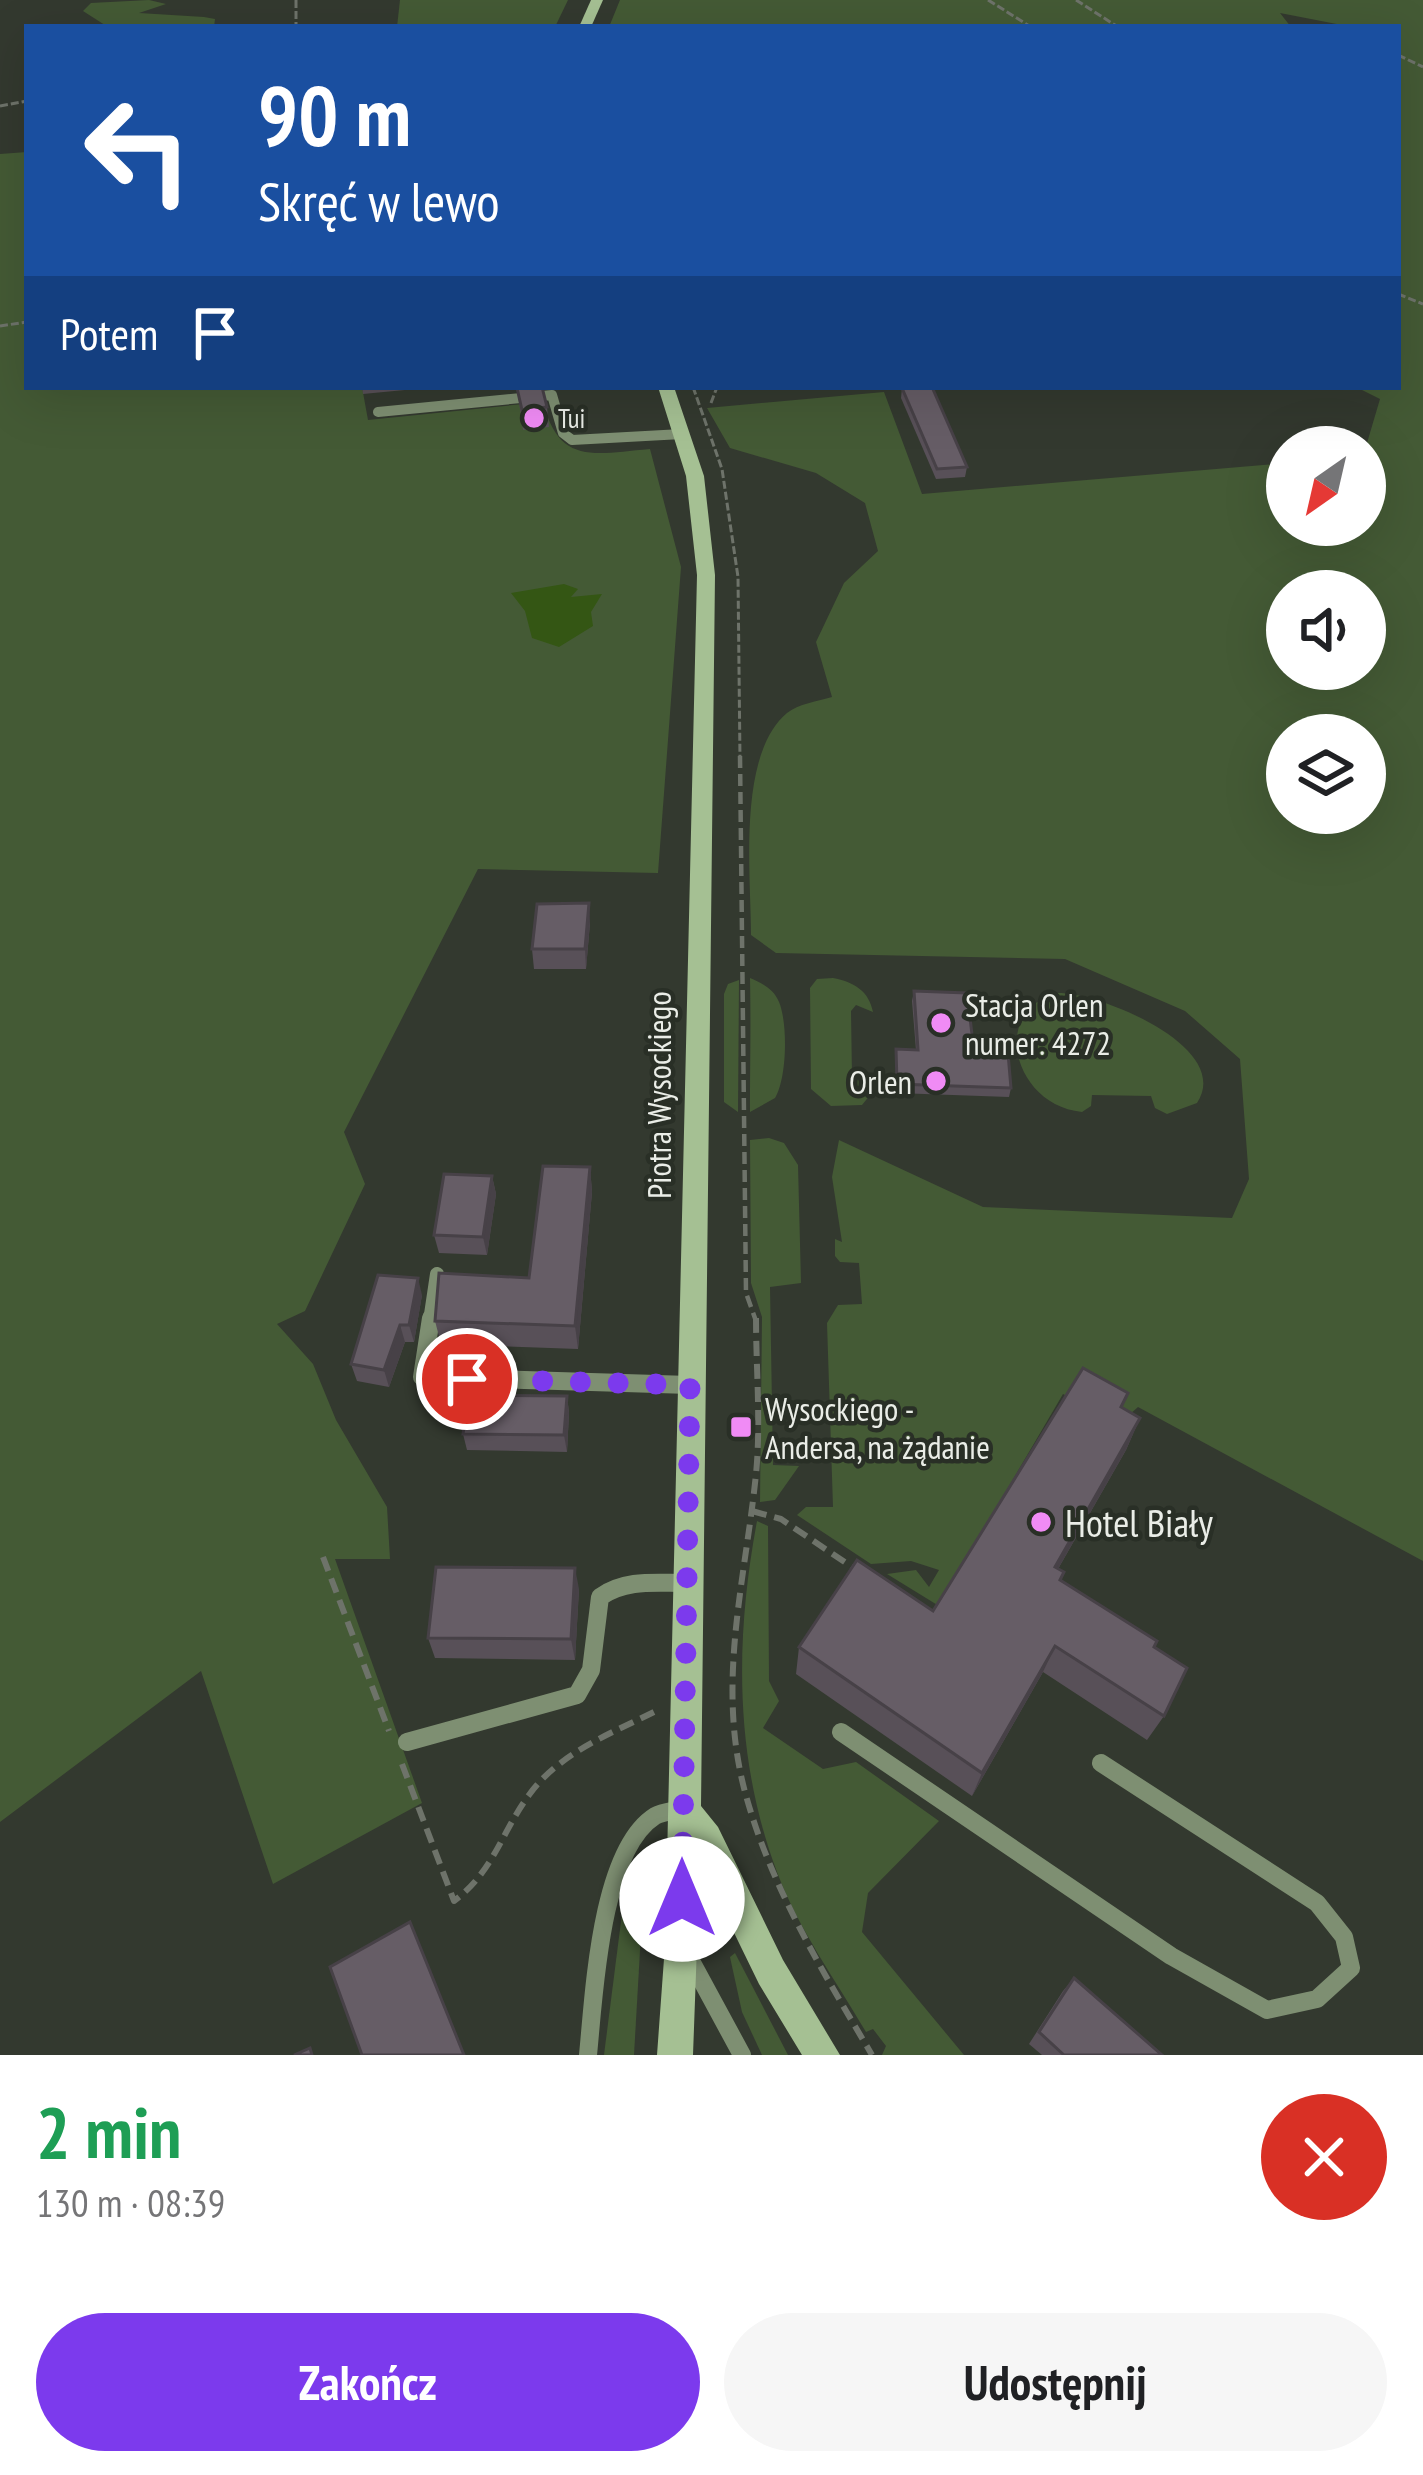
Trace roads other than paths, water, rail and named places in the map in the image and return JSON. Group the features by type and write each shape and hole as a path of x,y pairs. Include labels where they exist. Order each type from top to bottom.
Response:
{"street":[{"name":"Piotra Wysockiego","path":"667,390 703,522 706,575 682,1945 675,2055"},
{"path":"682,1809 706,1839 771,1972 822,2055"}],"lane":[{"path":"378,412 553,394 563,433 572,440 682,434"},
{"path":"437,1274 422,1377 690,1385"},
{"path":"406,1742 577,1695 591,1677 597,1604 604,1592 620,1580 685,1583"},
{"path":"841,1732 1171,1956 1267,2011 1316,2000 1351,1968 1344,1937 1317,1903 1101,1763"},
{"path":"588,2055 598,1968 626,1847 652,1815 682,1809"},
{"path":"682,1945 742,2055"}],"place":[{"name":"Tui","path":"534,418"},
{"name":"Stacja Orlen numer: 4272","path":"941,1023"},
{"name":"Orlen","path":"936,1081"},
{"name":"Wysockiego - Andersa, na żądanie","path":"741,1427"},
{"name":"Hotel Biały","path":"1041,1522"}]}
